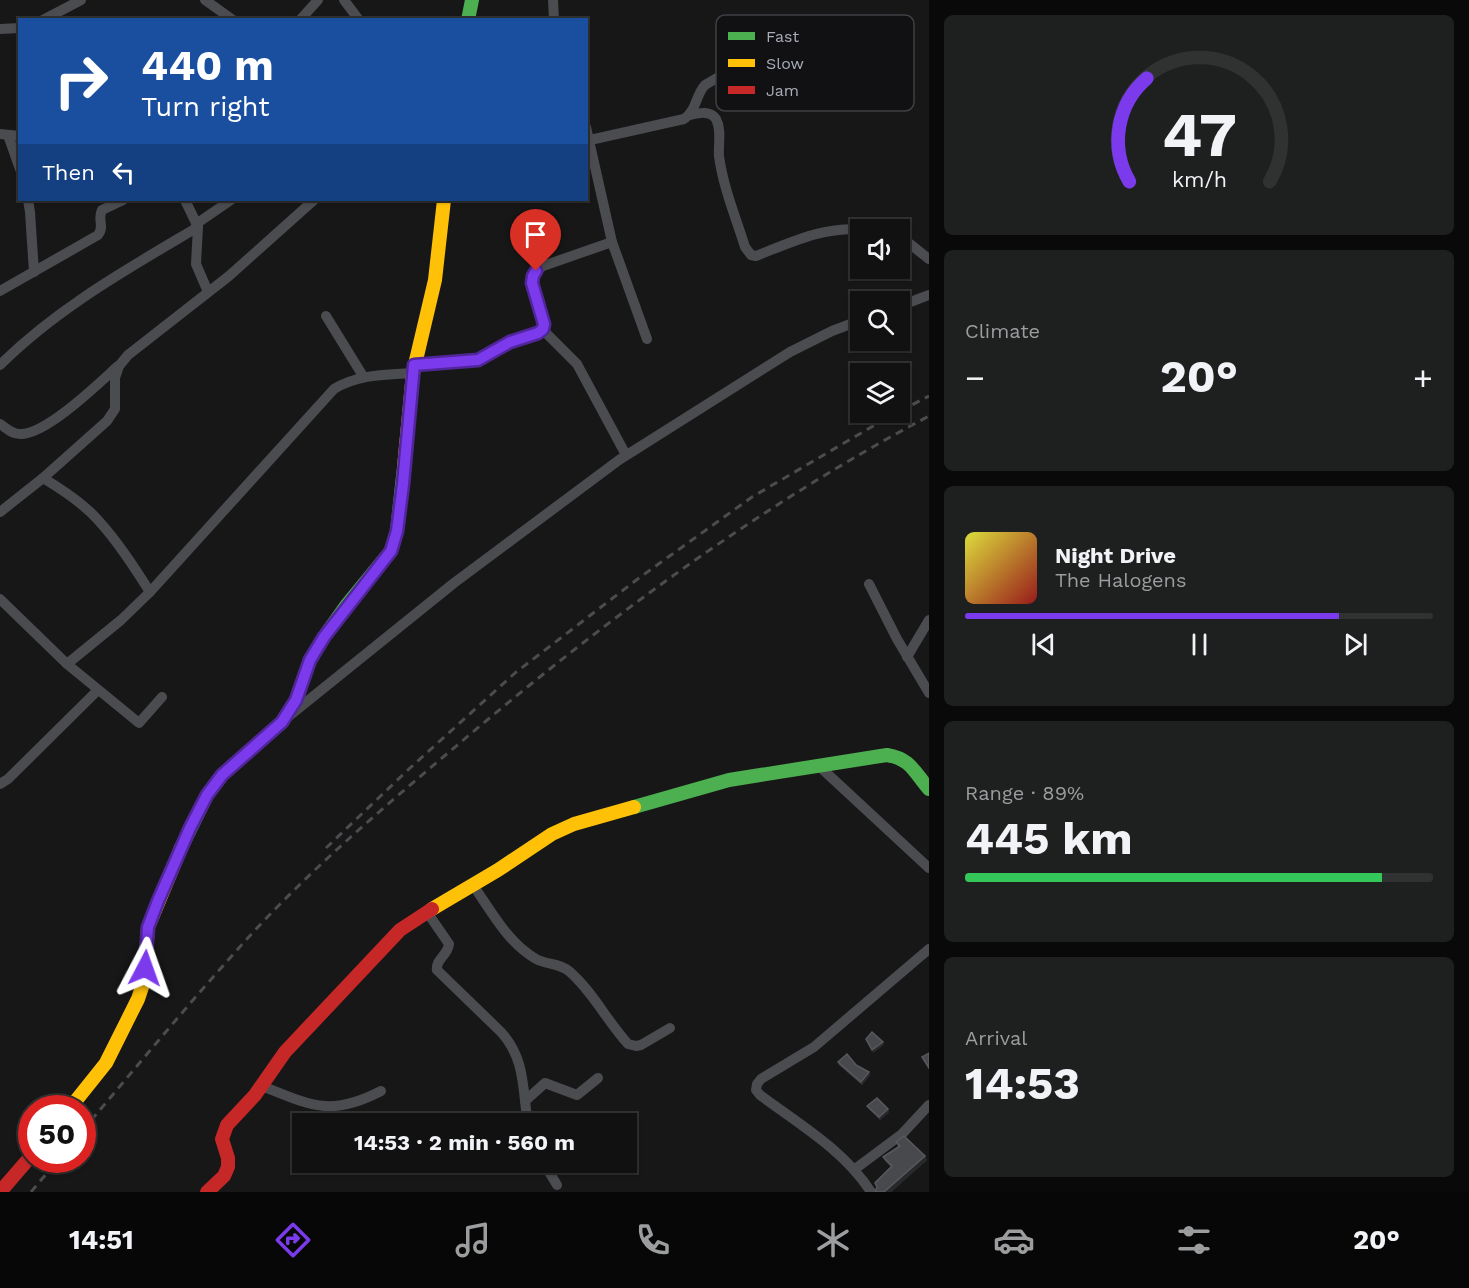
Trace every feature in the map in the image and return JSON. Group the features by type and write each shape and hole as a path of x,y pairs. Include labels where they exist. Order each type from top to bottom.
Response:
{"main road":[{"path":"468,18 472,0"},
{"path":"80,1095 106,1063 138,999 144,981 148,927 176,859 207,795 222,775 282,722 296,700 310,660 324,637 391,551 397,531 407,452 414,369 435,280 444,201"},
{"path":"207,1192 224,1176 228,1167 222,1139 227,1125 262,1086 285,1052 350,981 400,930 552,834 574,824 729,780 887,755 906,760 915,768 929,789"},
{"path":"0,1192 18,1171"}],"street":[{"path":"47,18 81,0"},
{"path":"205,0 231,18"},
{"path":"302,18 318,0"},
{"path":"344,0 358,18"},
{"path":"553,0 554,18"},
{"path":"0,29 18,28"},
{"path":"590,140 684,119 694,110 699,91 716,79"},
{"path":"690,115 703,112 716,119 719,128 719,157 725,182 745,247 751,255 756,256 809,235 832,230 850,230"},
{"path":"588,133 612,242 647,339"},
{"path":"9,135 18,163"},
{"path":"28,201 34,272"},
{"path":"0,291 98,235 101,228 99,217 102,210 121,201"},
{"path":"185,201 197,225 196,264 208,292"},
{"path":"0,365 20,346 76,302 197,225 230,201"},
{"path":"0,424 13,433 20,434 36,429 56,418 142,344 192,307 252,257 313,201"},
{"path":"612,242 543,266 536,271 532,283 543,319 543,329 577,364 626,455"},
{"path":"910,244 929,259"},
{"path":"910,302 929,295"},
{"path":"326,316 363,376"},
{"path":"282,722 454,583 626,455 790,352 850,324"},
{"path":"67,664 150,592 334,389 347,381 363,376 478,360 510,342 538,333 543,329"},
{"path":"0,512 43,478 107,421 115,409 115,378 119,366"},
{"path":"43,478 66,492 97,519 113,537 150,592"},
{"path":"869,584 907,657 929,693"},
{"path":"0,599 67,664 139,723 162,697"},
{"path":"907,657 929,620"},
{"path":"0,784 8,779 98,690"},
{"path":"819,766 929,868"},
{"path":"473,885 509,936 536,958 568,970 628,1044 640,1045 670,1028"},
{"path":"427,912 448,944 445,955 437,963 437,970 510,1043 517,1055 527,1113"},
{"path":"871,1192 855,1169 834,1150 760,1095 756,1090 757,1084 761,1079 814,1047 929,949"},
{"path":"525,1101 545,1083 577,1095 598,1078"},
{"path":"262,1086 298,1101 318,1106 338,1107 357,1103 381,1091"},
{"path":"855,1169 902,1134 929,1105"},
{"path":"550,1173 557,1185"}],"building":[{"path":"872,1032 883,1042 872,1050 866,1039"},
{"path":"929,1053 929,1068 922,1057"},
{"path":"847,1054 856,1065 869,1072 861,1082 838,1062"},
{"path":"877,1098 888,1109 879,1117 867,1106"},
{"path":"904,1136 925,1156 884,1192 875,1192 877,1187 875,1183 892,1166 883,1157 900,1146 896,1142"}],"railway":[{"path":"910,406 929,396"},
{"path":"96,1115 191,1003 282,902 383,809 516,696 686,566 805,487 929,416"},
{"path":"326,848 515,673 639,578 752,497 878,423"},
{"path":"31,1192 47,1173"}],"traffic: fast":[{"path":"468,18 472,0"},
{"path":"181,848 207,795 222,775 282,722 296,700 310,660 324,637 391,551 397,531 404,467"},
{"path":"634,807 729,780 887,755 907,763 929,789"}],"traffic: slow":[{"path":"404,467 413,373 435,280 444,201"},
{"path":"432,909 498,870 552,834 574,824 634,807"},
{"path":"80,1095 106,1063 138,999 144,981 148,927 181,848"}],"traffic: jam":[{"path":"207,1192 224,1176 228,1167 228,1158 222,1139 227,1125 255,1095 285,1052 400,930 432,909"},
{"path":"0,1192 18,1171"}],"route":[{"path":"145,968 148,927 190,828 207,795 222,775 282,722 296,700 310,660 324,637 391,551 397,531 407,452 414,365 478,360 510,342 538,333 543,329 544,324 532,283 536,271"}]}
